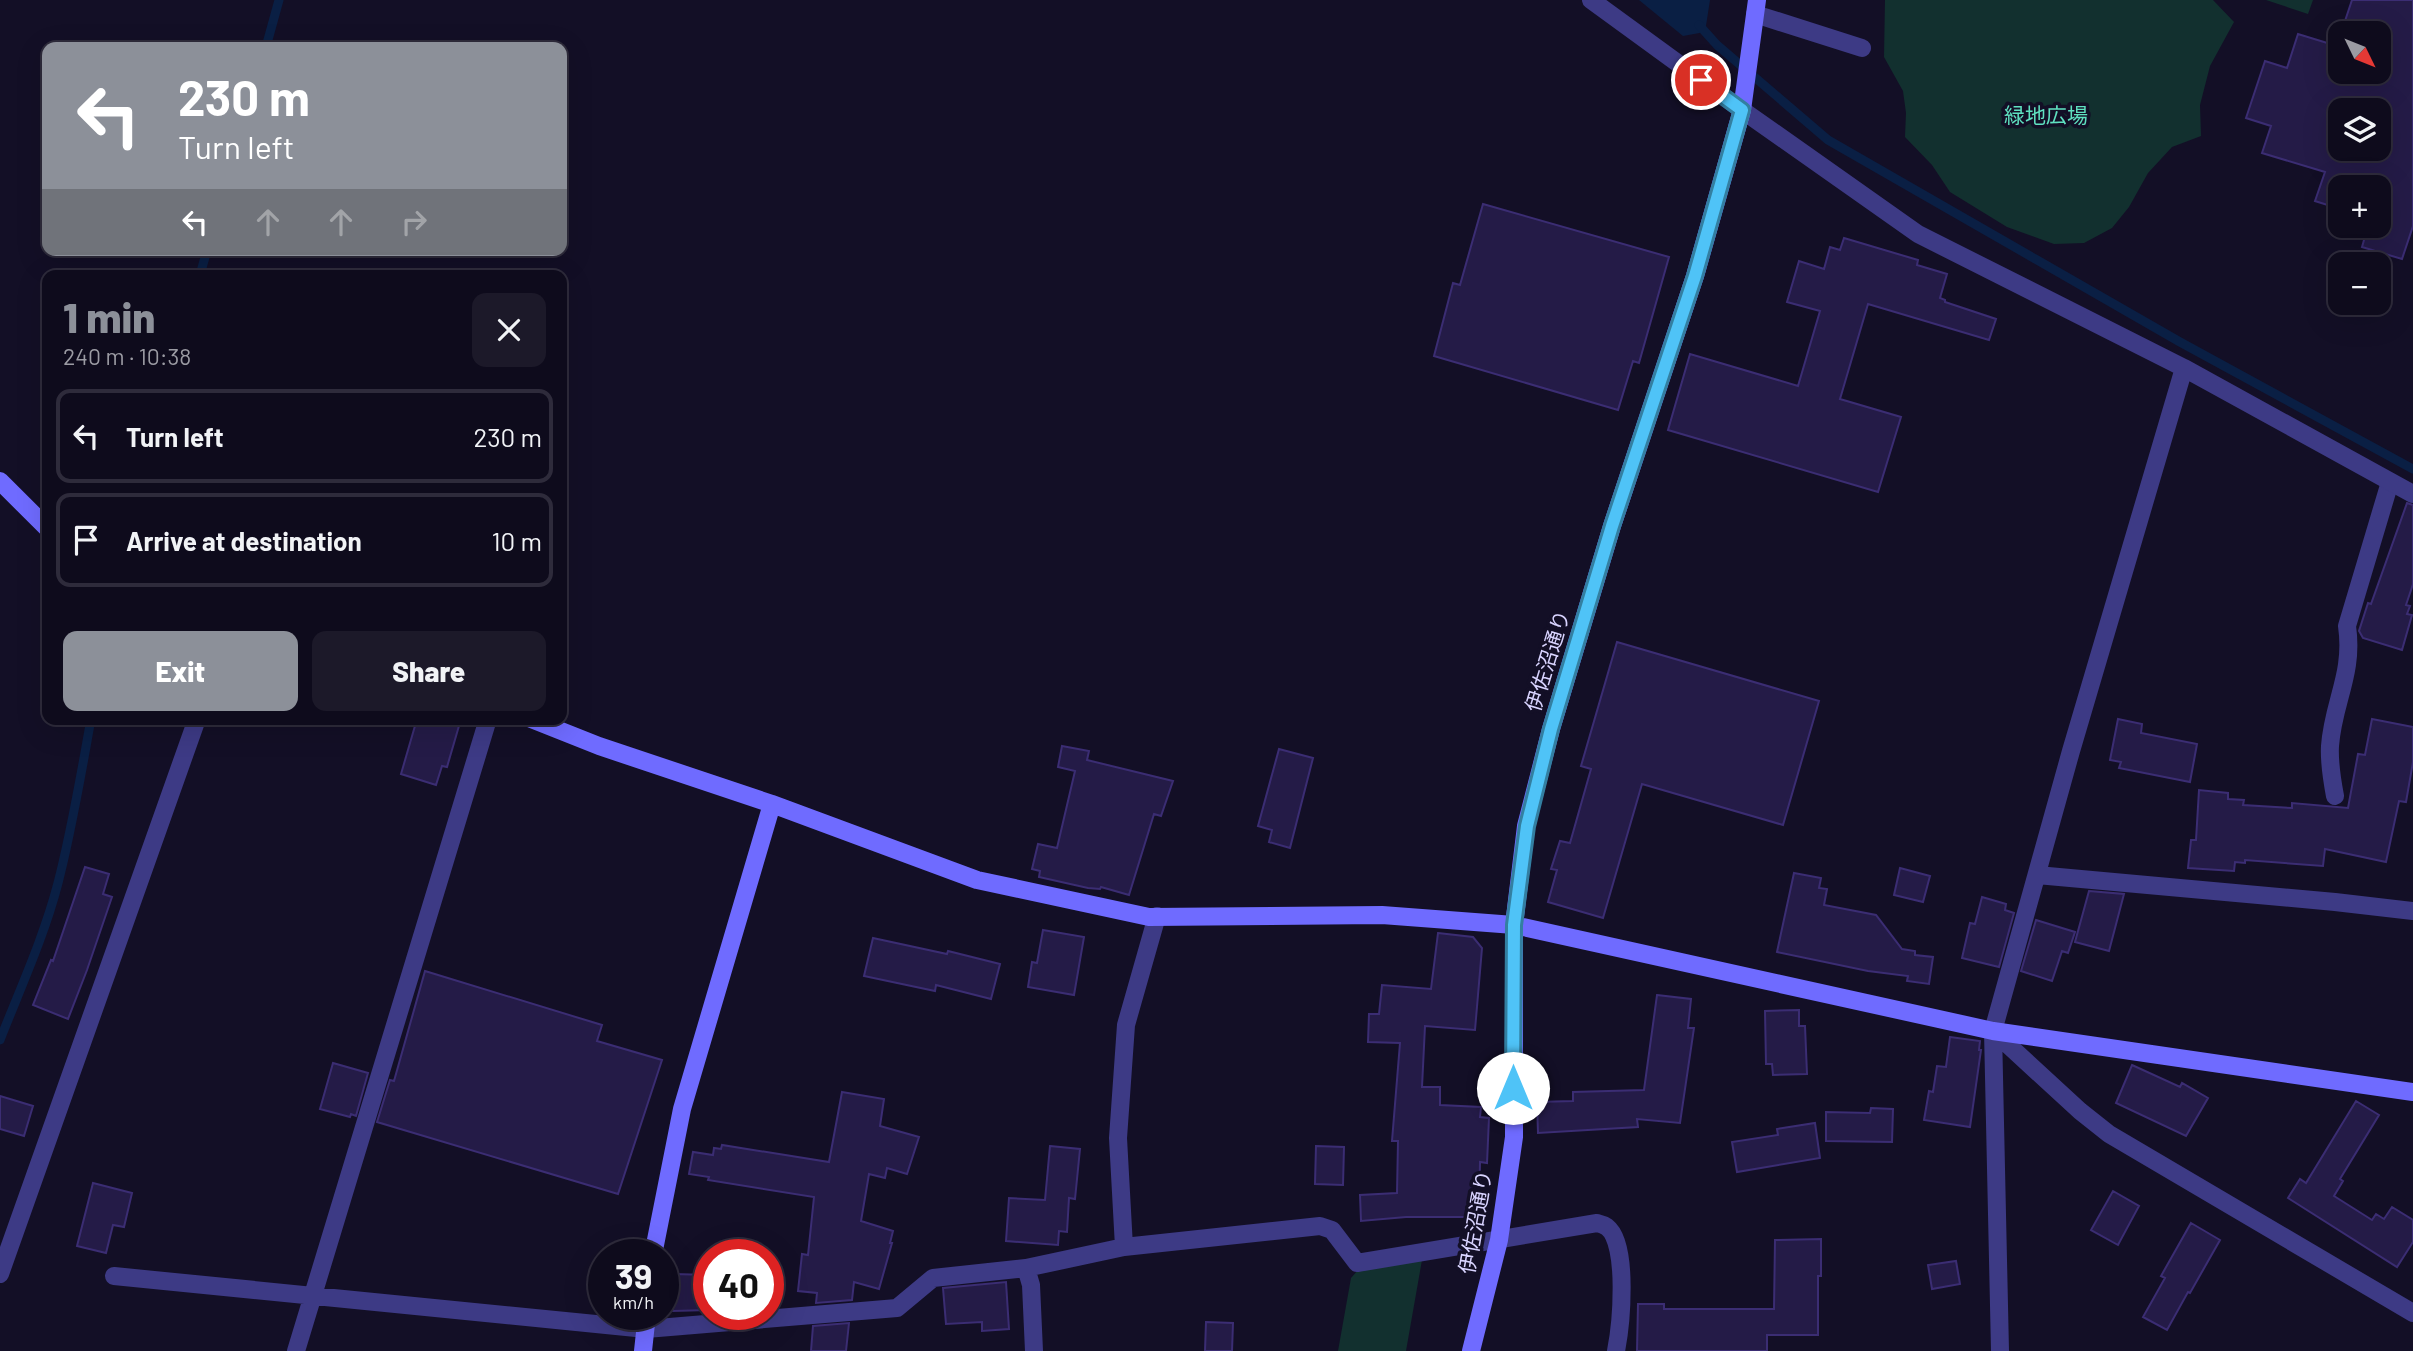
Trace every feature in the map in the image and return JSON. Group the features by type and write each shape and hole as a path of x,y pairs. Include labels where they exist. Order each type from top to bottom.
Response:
{"street":[{"path":"1591,0 1919,234 2185,368 2413,494"},
{"path":"1756,7 1862,48"},
{"name":"伊佐沼通り","path":"1471,1351 1499,1240 1514,1137 1514,925 1527,826 1551,729 1612,526 1695,276 1742,110 1756,7"},
{"path":"2000,1351 1993,1031 2185,368"},
{"path":"0,481 42,523"},
{"path":"2335,796 2330,771 2330,745 2348,665 2350,646 2347,626 2390,482"},
{"path":"0,1274 195,725"},
{"path":"296,1351 486,725"},
{"path":"546,725 599,746 772,804 977,880 1157,916 1381,915 1514,925 1993,1031 2413,1093"},
{"path":"656,1239 682,1109 772,804"},
{"path":"2037,875 2413,911"},
{"path":"1124,1247 1118,1138 1126,1025 1157,916"},
{"path":"1993,1031 2109,1134 2413,1313"},
{"path":"679,1320 897,1308 933,1278 1027,1268 1124,1247 1320,1226 1332,1230 1357,1263 1597,1223 1608,1228 1616,1241 1620,1260 1621,1292 1616,1351"},
{"path":"1027,1268 1031,1285 1034,1351"},
{"path":"114,1276 312,1296 588,1317"},
{"path":"643,1351 645,1330"}],"green space":[{"name":"緑地広場","path":"1885,0 2213,0 2234,22 2210,66 2200,105 2201,136 2172,147 2148,173 2129,207 2112,228 2084,243 2054,244 2007,227 1950,192 1932,165 1905,137 1903,91 1884,57"},
{"path":"2266,0 2313,0 2308,14"},
{"path":"1422,1260 1406,1351 1338,1351 1351,1278 1358,1270"}],"water":[{"path":"1639,0 1710,0 1705,32 1683,36"}],"building":[{"path":"2352,0 2413,0 2413,226 2402,259 2391,256 2391,252 2362,247 2365,238 2391,238 2391,175 2328,175 2328,205 2315,201 2325,172 2262,153 2271,126 2246,118 2265,61 2287,68 2298,34 2328,43 2328,84 2391,84 2391,21 2345,21"},
{"path":"1483,204 1669,257 1639,363 1633,361 1618,410 1434,356 1453,283 1460,285"},
{"path":"1844,238 1918,260 1917,265 1947,274 1940,298 1996,319 1989,340 1868,304 1840,399 1901,417 1878,492 1668,430 1690,354 1798,386 1820,311 1787,302 1799,261 1824,269 1830,247 1840,250"},
{"path":"2407,503 2413,505 2413,584 2406,605 2410,606 2407,614 2412,615 2402,650 2363,638 2359,631"},
{"path":"1617,642 1819,701 1783,825 1642,784 1603,918 1548,902 1557,870 1551,869 1560,841 1570,843 1591,769 1581,766"},
{"path":"2118,719 2142,724 2141,733 2197,744 2190,782 2119,768 2121,762 2110,760"},
{"path":"2372,719 2413,727 2413,762 2406,802 2399,801 2386,862 2325,849 2323,866 2245,860 2245,863 2235,862 2234,871 2188,868 2191,840 2196,840 2199,790 2228,793 2228,799 2244,800 2243,805 2292,808 2292,803 2348,808 2358,754 2365,755"},
{"path":"415,725 459,725 447,767 442,766 436,785 401,774"},
{"path":"1062,746 1089,751 1087,760 1173,781 1161,816 1154,814 1129,895 1101,887 1088,888 1039,877 1040,871 1032,869 1038,844 1057,848 1075,771 1058,767"},
{"path":"1279,749 1313,758 1290,848 1269,842 1272,830 1258,826"},
{"path":"85,867 109,874 103,894 112,897 68,1019 33,1005 51,960 53,961"},
{"path":"1900,868 1930,876 1923,902 1894,895"},
{"path":"1794,873 1821,878 1819,888 1827,889 1824,905 1876,915 1902,949 1915,951 1915,955 1933,957 1929,984 1907,981 1908,976 1868,971 1777,952"},
{"path":"2089,891 2124,894 2109,951 2075,942"},
{"path":"1982,897 2006,904 2005,910 2014,913 1999,967 1962,958 1970,923 1975,924"},
{"path":"2036,920 2075,932 2068,953 2062,951 2052,981 2021,971"},
{"path":"1043,930 1084,937 1074,995 1028,987 1032,962 1037,963"},
{"path":"1438,933 1473,937 1482,948 1475,1030 1425,1026 1422,1087 1440,1087 1440,1105 1481,1107 1480,1117 1489,1118 1487,1163 1480,1162 1479,1217 1406,1217 1361,1221 1360,1195 1397,1193 1398,1141 1392,1141 1400,1043 1368,1042 1369,1014 1379,1014 1382,985 1431,989"},
{"path":"873,938 947,954 948,951 1000,964 991,999 936,985 935,991 864,976"},
{"path":"425,971 602,1025 597,1041 662,1060 618,1194 377,1122 390,1080 394,1081"},
{"path":"1657,995 1691,999 1688,1028 1694,1028 1680,1123 1637,1119 1638,1127 1538,1133 1537,1102 1573,1101 1573,1092 1644,1090"},
{"path":"1799,1010 1799,1026 1805,1026 1807,1074 1773,1075 1772,1064 1766,1064 1765,1011"},
{"path":"1950,1037 1980,1041 1970,1127 1924,1120 1929,1091 1933,1092 1937,1066 1946,1067"},
{"path":"333,1063 368,1073 356,1116 351,1114 350,1117 320,1109"},
{"path":"2132,1065 2180,1087 2182,1083 2208,1098 2186,1136 2116,1103"},
{"path":"842,1092 884,1099 880,1126 919,1137 907,1174 887,1168 885,1178 869,1174 861,1221 893,1231 879,1289 854,1282 852,1300 816,1303 817,1293 798,1291 802,1254 808,1255 814,1197 708,1180 709,1177 689,1174 693,1152 713,1155 714,1148 721,1149 722,1145 829,1162"},
{"path":"0,1096 33,1106 24,1136 0,1129"},
{"path":"2356,1101 2379,1115 2340,1179 2343,1181 2334,1196 2372,1220 2376,1214 2384,1219 2392,1207 2413,1220 2413,1242 2397,1267 2288,1198 2300,1179 2306,1183"},
{"path":"1871,1108 1893,1109 1892,1142 1826,1141 1826,1112 1870,1113"},
{"path":"1815,1123 1820,1158 1737,1172 1732,1142 1778,1135 1777,1129"},
{"path":"1050,1146 1080,1149 1075,1199 1069,1198 1067,1232 1059,1231 1058,1245 1006,1241 1009,1198 1045,1200"},
{"path":"1316,1146 1344,1147 1343,1185 1315,1184"},
{"path":"93,1183 132,1193 124,1227 113,1225 106,1253 77,1246"},
{"path":"2113,1191 2139,1206 2118,1245 2091,1230"},
{"path":"2191,1223 2220,1240 2167,1330 2143,1317 2165,1278 2161,1276"},
{"path":"1821,1239 1818,1335 1767,1335 1767,1351 1637,1351 1638,1304 1664,1304 1664,1309 1774,1309 1775,1240"},
{"path":"1956,1261 1960,1284 1932,1289 1928,1265"},
{"path":"679,1274 693,1275 693,1310 679,1311"},
{"path":"1006,1282 1009,1329 982,1331 982,1322 946,1324 943,1288"},
{"path":"1206,1322 1233,1323 1232,1351 1205,1351"},
{"path":"849,1323 846,1351 811,1351 813,1326"}],"waterway":[{"path":"267,42 279,0"},
{"path":"1699,25 1717,45 1828,140 2180,342 2413,469"},
{"path":"201,270 205,256"},
{"path":"0,1040 52,903 72,822 90,725"}],"route":[{"path":"1513,1088 1514,925 1527,826 1551,729 1612,526 1695,276 1742,110 1701,80"}]}
